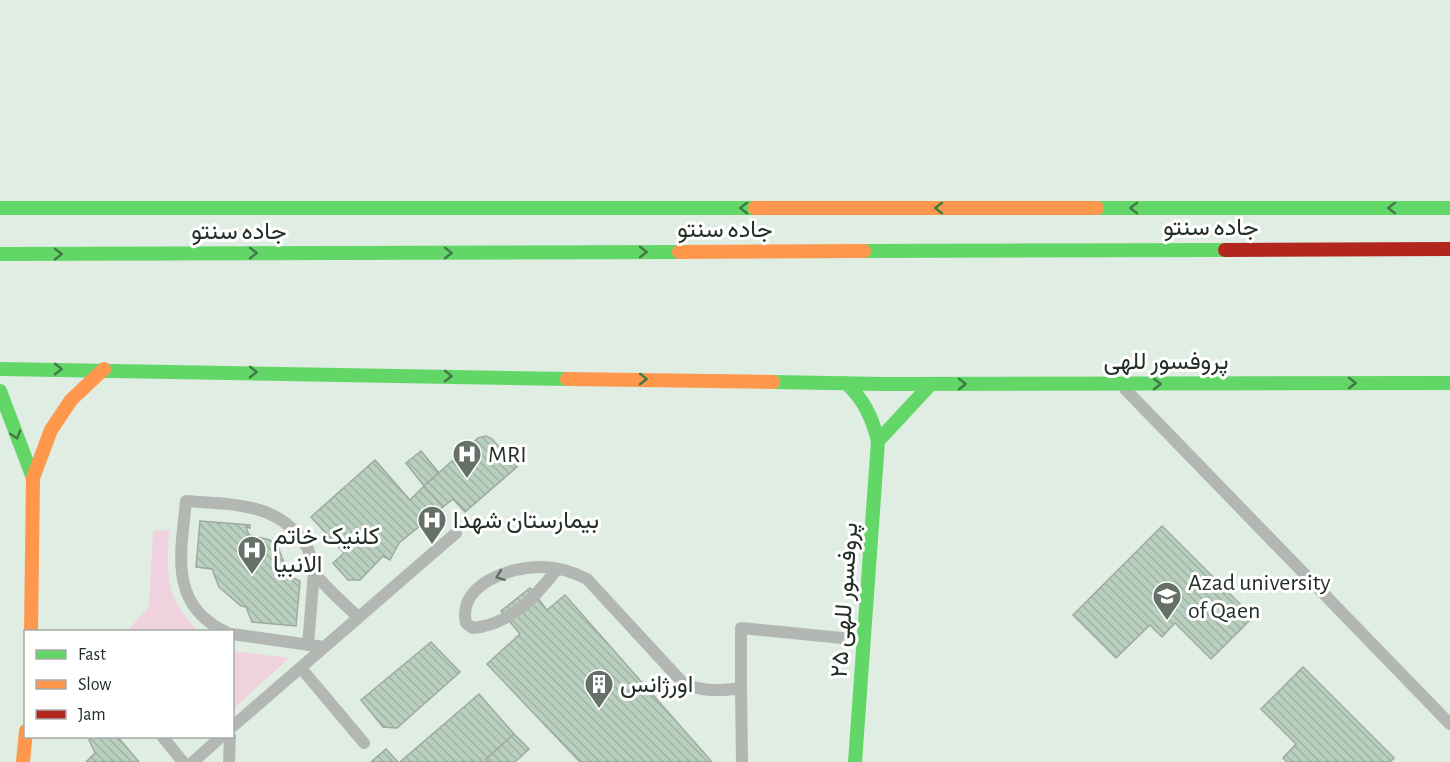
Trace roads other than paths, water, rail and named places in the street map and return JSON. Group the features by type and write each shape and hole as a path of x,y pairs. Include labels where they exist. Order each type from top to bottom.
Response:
{"main road":[{"name":"جاده سنتو","path":"0,208 1450,208"},
{"name":"جاده سنتو","path":"0,254 1450,249"},
{"name":"پروفسور للهی","path":"0,369 883,384 1450,383"},
{"path":"31,630 33,478 51,429 71,400 104,369"},
{"name":"پروفسور للهی ۲۵","path":"846,383 861,397 873,417 878,441 855,762"},
{"path":"878,441 909,405 931,384"},
{"path":"0,391 33,478"},
{"path":"23,762 25,738"}],"lane":[{"path":"1120,384 1450,724"},
{"path":"223,630 202,617 188,596 180,567 186,501 252,506 274,515 295,533 308,550 314,572 308,645"},
{"path":"234,726 456,532"},
{"path":"557,569 541,590 503,621 474,628 466,623 466,607 471,595 481,585 495,577 531,567 557,569 572,572 587,579 683,683 696,689 714,692 741,688"},
{"path":"314,572 358,617"},
{"path":"742,762 741,628 864,640"},
{"path":"234,634 324,647"},
{"path":"301,668 364,743"},
{"path":"164,738 183,762"},
{"path":"193,762 220,738"},
{"path":"229,762 230,738"}],"place":[{"name":"MRI","path":"467,480"},
{"name":"بیمارستان شهدا","path":"432,546"},
{"name":"کلنیک خاتم الانبیا","path":"252,576"},
{"name":"Azad university of Qaen","path":"1167,622"},
{"name":"اورژانس","path":"599,710"}]}
